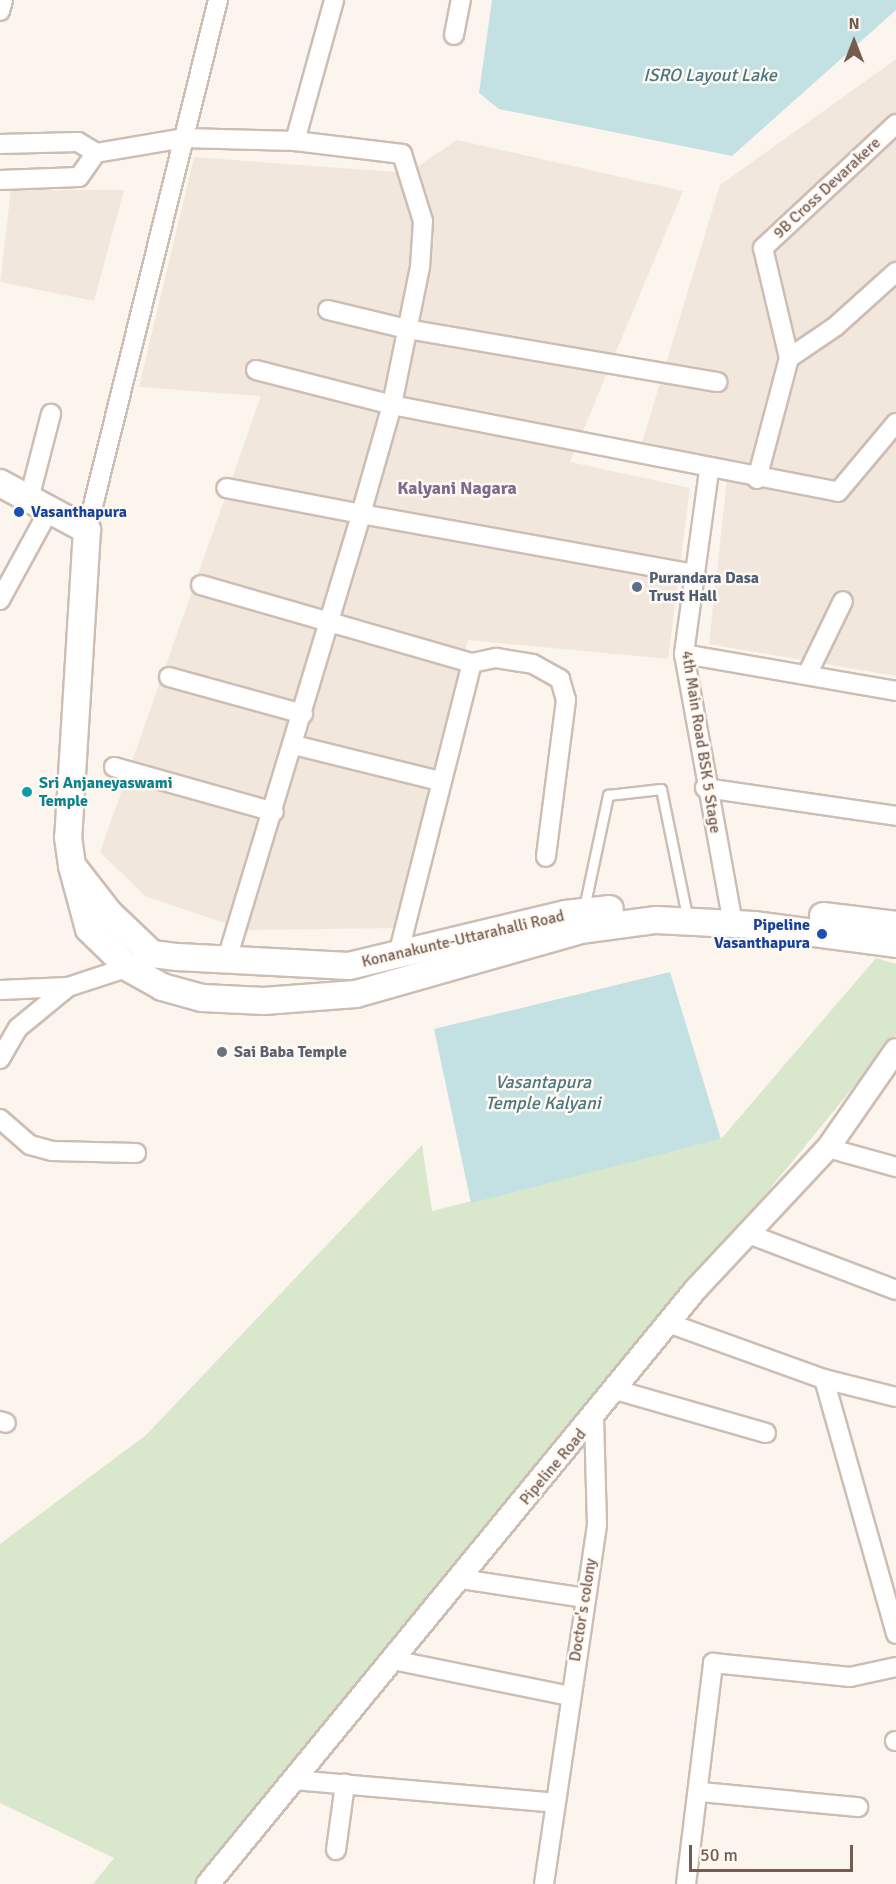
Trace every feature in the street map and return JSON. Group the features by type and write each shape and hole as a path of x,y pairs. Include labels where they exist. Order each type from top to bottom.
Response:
{"main road":[{"path":"0,483 87,530 68,837 72,866 89,929 130,969 162,987 202,998 264,1001 356,994 582,921 686,913 732,915 895,936"},
{"path":"72,866 109,913 152,954"},
{"name":"Konanakunte-Uttarahalli Road","path":"152,954 349,966 582,921"},
{"path":"349,966 356,994"}],"street":[{"path":"0,11 3,0"},
{"path":"87,530 218,0"},
{"path":"295,141 334,0"},
{"path":"454,35 461,0"},
{"name":"9B Cross Devarakere","path":"789,358 763,248 896,124"},
{"path":"0,144 78,142 96,153 184,138 295,141 402,154 423,221 407,329 392,405 294,745 227,959"},
{"path":"0,180 79,177 96,153"},
{"path":"757,479 789,358 836,326 896,272"},
{"path":"328,310 407,329 718,382"},
{"path":"256,370 392,405 709,471 838,492 896,423"},
{"path":"0,600 39,505 51,414"},
{"name":"4th Main Road BSK 5 Stage","path":"709,471 684,654 705,788 732,915"},
{"path":"226,488 696,574"},
{"path":"201,585 331,618 472,663 496,658 533,664 560,679 566,700 546,857"},
{"path":"807,675 843,602"},
{"path":"684,654 896,691"},
{"path":"398,955 440,781 472,663"},
{"path":"169,677 303,714"},
{"path":"294,745 440,781"},
{"path":"114,767 274,812"},
{"path":"705,788 896,816"},
{"path":"0,990 68,987 130,969 152,954"},
{"path":"0,1059 18,1028 68,987"},
{"name":"Pipeline Road","path":"208,1884 746,1233 828,1148 896,1050"},
{"path":"0,1119 30,1145 136,1153"},
{"path":"828,1148 896,1167"},
{"path":"746,1233 896,1290"},
{"path":"671,1324 824,1379 896,1397"},
{"path":"824,1379 896,1634"},
{"path":"616,1390 766,1433"},
{"name":"Doctor's colony","path":"544,1884 597,1525 594,1417"},
{"path":"461,1579 585,1598"},
{"path":"393,1660 570,1696"},
{"path":"686,1884 700,1792 713,1664 850,1677 896,1667"},
{"path":"294,1780 555,1803"},
{"path":"336,1850 345,1784"},
{"path":"700,1792 858,1807"}],"lane":[{"path":"582,921 608,795 660,789 686,913"}],"shaded area":[{"path":"896,59 896,676 709,644 729,461 641,446 720,185"},
{"name":"Kalyani Nagara","path":"457,140 683,191 570,462 690,488 668,659 468,640 398,928 245,930 145,896 100,852 261,396 139,387 194,157 408,173"},
{"path":"11,190 124,190 94,301 0,282"}],"green space":[{"path":"876,958 896,964 896,1035 200,1884 93,1884 114,1858 0,1803 0,1544 146,1435 422,1145 432,1211 721,1139"}],"water":[{"name":"ISRO Layout Lake","path":"492,0 896,0 896,10 732,156 499,109 479,93"},
{"name":"Vasantapura Temple Kalyani","path":"670,972 721,1139 471,1203 434,1029"}],"place":[{"name":"Vasanthapura","path":"19,512"},
{"name":"Purandara Dasa Trust Hall","path":"637,587"},
{"name":"Sri Anjaneyaswami Temple","path":"27,792"},
{"name":"Pipeline Vasanthapura","path":"822,934"},
{"name":"Sai Baba Temple","path":"222,1052"}],"district":[{"name":"Kalyani Nagara","path":"457,488"}]}
